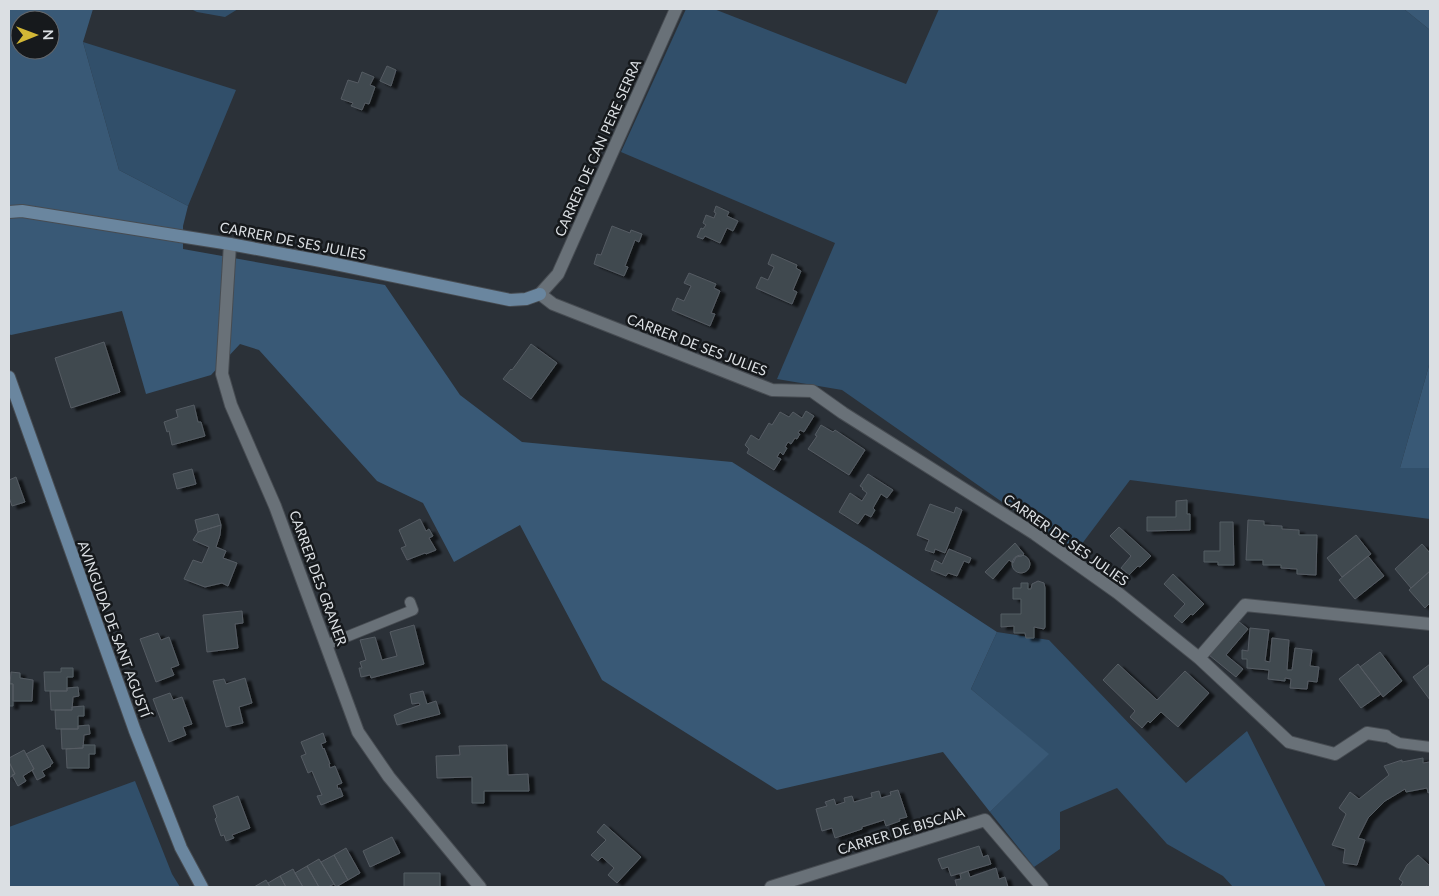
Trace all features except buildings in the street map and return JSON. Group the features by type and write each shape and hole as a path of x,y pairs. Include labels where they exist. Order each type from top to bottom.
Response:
{"street":[{"name":"CARRER DE CAN PERE SERRA","path":"540,294 558,274 676,9"},
{"name":"CARRER DE SES JULIES","path":"9,212 22,212 230,244 331,262 510,300 526,299 540,294 553,304 772,390 812,391 843,413 1035,534 1118,593 1199,658 1289,742 1335,754 1366,733 1386,736"},
{"name":"CARRER DES GRANER","path":"230,244 222,374 231,405 275,506 358,732 388,777 480,887"},
{"name":"AVINGUDA DE SANT AGUSTÍ","path":"9,377 135,731 181,848 202,887"},
{"path":"1199,658 1245,605 1430,624"},
{"name":"CARRER DE BISCAIA","path":"771,887 985,820 1042,887"}],"lane":[{"path":"326,645 413,610 410,602"},
{"path":"1386,736 1399,743 1430,747"}],"shaded area":[{"path":"9,9 93,9 83,42 119,170 188,206 183,226 183,249 385,285 460,395 522,442 732,462 997,632 971,689 1049,754 990,812 943,752 777,790 602,680 520,525 454,562 423,503 377,481 259,350 240,344 211,375 146,394 122,311 9,334"},
{"path":"191,9 238,9 225,17 197,12"},
{"path":"686,9 714,9 906,84 939,9 1404,9 1430,30 1430,362 1400,468 1430,468 1430,519 1130,480 1075,553 842,390 777,379 835,243 621,152"},
{"path":"1404,9 1430,9 1430,30"},
{"path":"83,42 236,90 188,206 119,170"},
{"path":"1430,362 1430,468 1400,468"},
{"path":"997,632 1049,640 1186,783 1247,731 1326,887 1233,887 1223,876 1167,844 1117,788 1060,812 1060,849 1034,867 990,812 1048,754 971,689"},
{"path":"135,781 172,874 180,887 9,887 9,827"}]}
